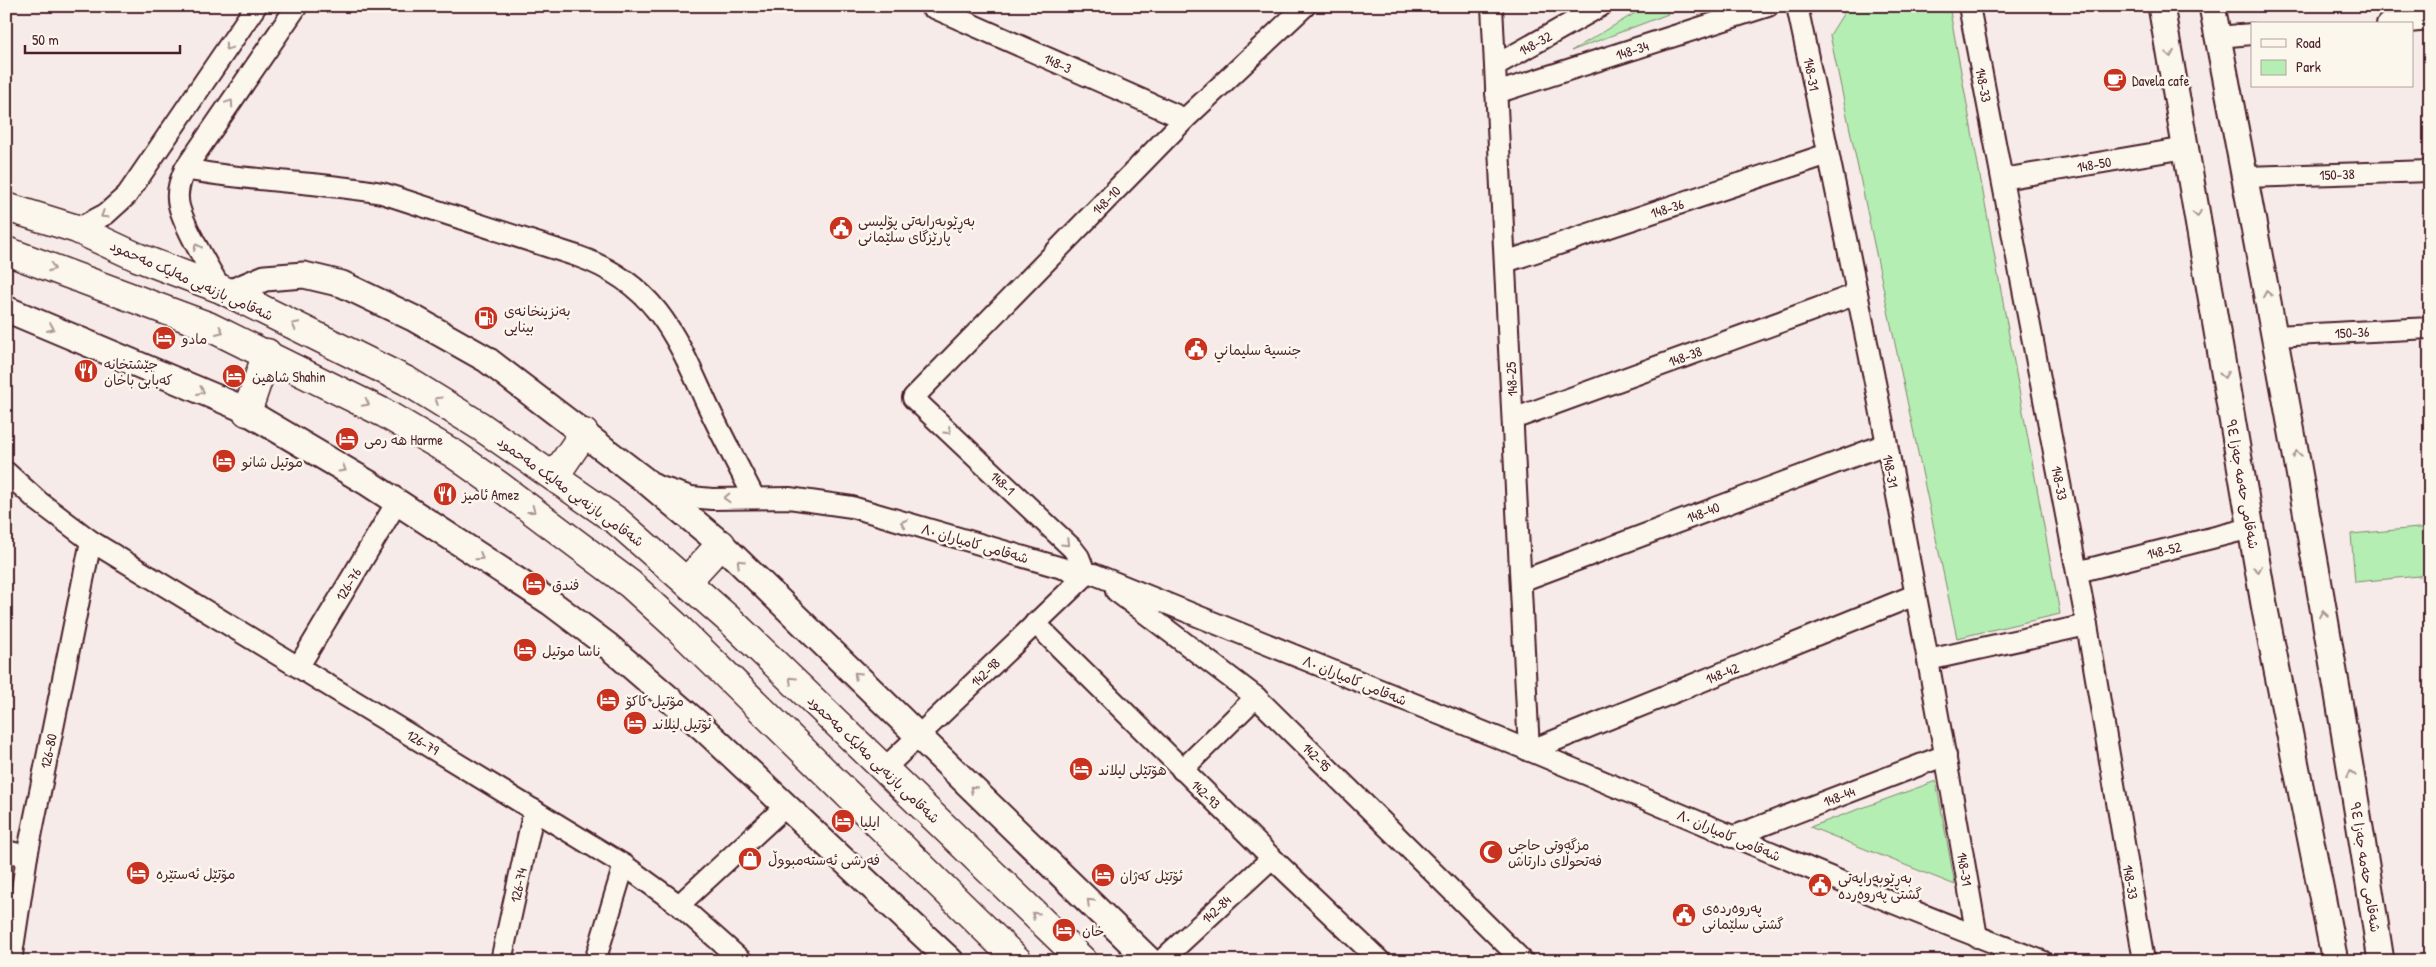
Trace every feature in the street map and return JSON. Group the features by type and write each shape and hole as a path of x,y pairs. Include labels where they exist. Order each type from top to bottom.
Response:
{"highway":[{"name":"شەقامی بازنەیی مەلیک مەحمود","path":"17,210 78,229 137,257 225,291 407,381 480,426 617,521 693,587 1083,961"},
{"path":"6,251 208,326 384,412 454,454 630,584 675,625 1017,960"},
{"path":"247,412 267,354"},
{"path":"554,477 584,433"},
{"path":"675,625 693,587 721,544"},
{"path":"630,584 646,572 656,553"}],"main road":[{"name":"شەقامی حەمە جەزا ٩٤","path":"2162,6 2265,610 2335,961"},
{"name":"شەقامی حەمە جەزا ٩٤","path":"2212,6 2296,448 2357,805 2380,961"},
{"path":"6,193 17,210"},
{"path":"225,291 265,278 304,275 342,284 415,319 486,359 647,482 721,544 1150,961"},
{"path":"6,309 247,412 397,502 550,602 607,645 703,728 951,961"}],"street":[{"path":"78,229 106,214 127,195 256,6"},
{"path":"225,291 201,255 178,201 178,186 185,169 296,6"},
{"name":"148-10","path":"913,398 1185,119 1305,6"},
{"name":"148-25","path":"1492,6 1529,751"},
{"name":"148-32","path":"1496,65 1601,6"},
{"name":"148-34","path":"1496,93 1768,6"},
{"name":"148-31","path":"1798,6 1857,294 1928,660 1977,937"},
{"name":"148-33","path":"1969,6 2087,625 2144,961"},
{"name":"148-3","path":"935,7 1185,119"},
{"path":"2408,22 2430,20"},
{"path":"2218,37 2251,34"},
{"name":"148-50","path":"2003,179 2186,148"},
{"name":"148-36","path":"1506,262 1828,154"},
{"path":"185,169 220,176 357,188 382,193 577,256 604,268 648,300 672,331 754,497"},
{"name":"150-38","path":"2244,177 2430,171"},
{"name":"148-38","path":"1513,419 1857,294"},
{"name":"150-36","path":"2275,336 2430,328"},
{"name":"148-1","path":"913,398 1072,548 1090,575"},
{"name":"148-40","path":"1521,581 1886,444"},
{"name":"126-79","path":"6,472 38,501 91,541 624,865 679,905 742,961"},
{"name":"شەقامی کامیاران ٨٠","path":"647,482 691,497 712,499 789,498 852,508 1090,575 1529,751 1732,837 2040,961"},
{"name":"126-76","path":"299,666 397,502"},
{"name":"148-52","path":"2077,572 2251,528"},
{"name":"126-80","path":"11,961 27,856 91,541"},
{"name":"142-98","path":"884,769 1035,623 1090,575"},
{"name":"142-95","path":"1090,575 1256,697 1523,961"},
{"name":"148-42","path":"1529,751 1915,595"},
{"name":"142-93","path":"1035,623 1182,770 1380,961"},
{"path":"1928,660 2087,625"},
{"path":"1182,770 1256,697"},
{"name":"148-44","path":"1732,837 1946,755"},
{"path":"679,905 787,805"},
{"name":"126-74","path":"502,961 534,810"},
{"path":"6,851 27,856"},
{"name":"142-84","path":"1161,961 1272,858"},
{"path":"595,961 624,865"}],"green space":[{"path":"1647,6 1664,6 1668,14 1571,51"},
{"path":"1848,6 1949,6 2060,614 1957,638 1830,35"},
{"path":"2430,527 2430,575 2355,582 2351,534"},
{"path":"1936,781 1955,885 1810,827"}],"place":[{"name":"Davela cafe","path":"2115,80"},
{"name":"بەڕێوبەرایەتی پۆلیسی پارێزگای سلێمانی","path":"841,228"},
{"name":"بەنزینخانەی بینایی","path":"486,318"},
{"name":"مادو","path":"164,338"},
{"name":"جنسية سليماني","path":"1196,349"},
{"name":"چێشتخانە کەبابی باخان","path":"86,371"},
{"name":"شاهین Shahin","path":"234,376"},
{"name":"هه رمی Harme","path":"347,439"},
{"name":"موتيل شانو","path":"224,461"},
{"name":"ئاميز Amez","path":"445,494"},
{"name":"فندق","path":"534,584"},
{"name":"ناسا موتيل","path":"525,650"},
{"name":"مۆتیل کاکۆ","path":"608,700"},
{"name":"ئۆتیل لیلاند","path":"635,723"},
{"name":"هۆتێلی لیلاند","path":"1081,769"},
{"name":"ايليا","path":"843,821"},
{"name":"مزگەوتی حاجی فەتحوڵای دارتاش","path":"1491,852"},
{"name":"فەرشی ئەستەمبووڵ","path":"750,859"},
{"name":"مۆتێل ئەستێرە","path":"138,873"},
{"name":"ئۆتێل کەژان","path":"1103,875"},
{"name":"بەڕێوبەرایەتی گشتی پەروەردە","path":"1820,885"},
{"name":"پەروەردەی گشتی سلێمانی","path":"1684,915"},
{"name":"خان","path":"1064,930"}]}
